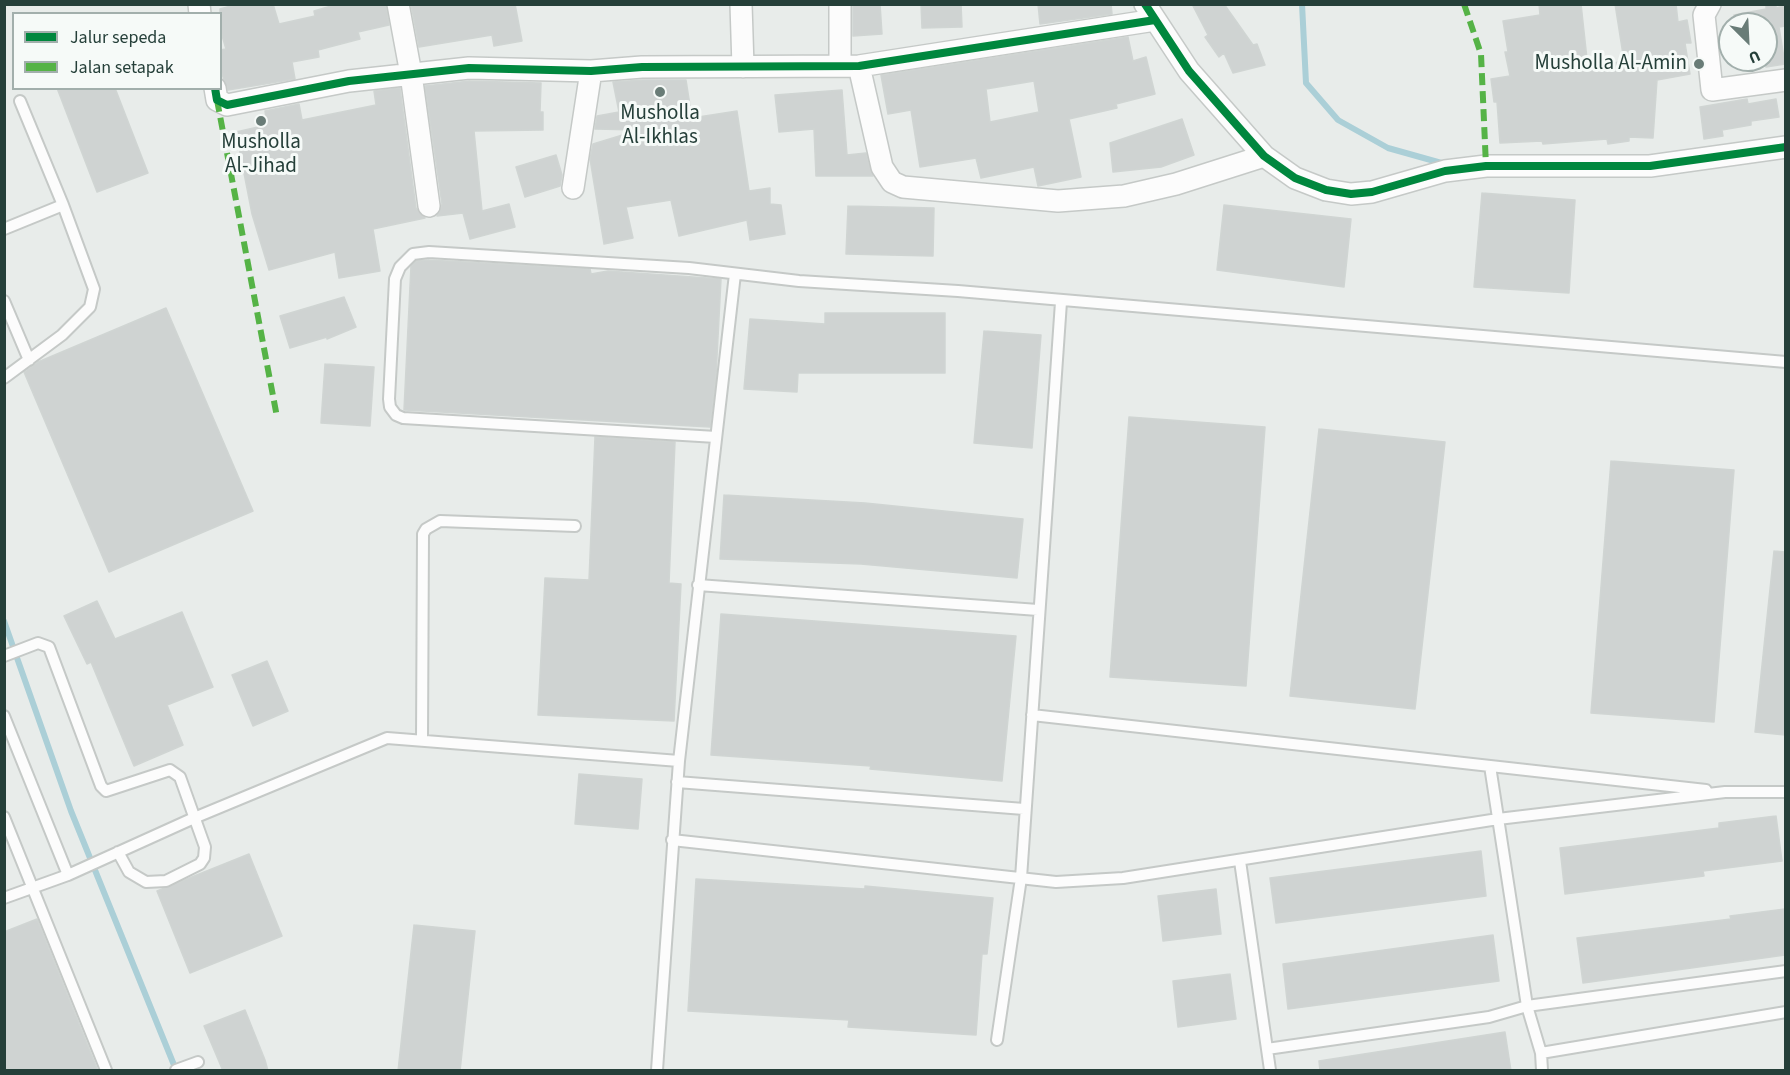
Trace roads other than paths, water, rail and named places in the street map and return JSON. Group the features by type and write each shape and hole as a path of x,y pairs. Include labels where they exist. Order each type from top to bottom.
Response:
{"street":[{"path":"398,4 411,74 429,206"},
{"path":"741,4 743,67"},
{"path":"840,4 849,66 882,167 892,182 903,187 1058,201 1124,196 1176,184 1264,156"},
{"path":"1710,4 1704,15 1712,90 1785,80"},
{"path":"215,90 217,100 227,105 349,81 469,68 591,71 849,66 1150,12 1190,71 1264,156 1295,178 1312,186 1351,194 1372,192 1460,169 1486,166 1650,166 1785,147"},
{"path":"573,189 591,71"}],"lane":[{"path":"4,378 62,334 90,307 92,301 93,281 20,101"},
{"path":"4,229 63,205"},
{"path":"716,437 403,418 396,415 390,407 389,399 395,279 404,260 413,254 429,252 689,268 799,281 958,291 1061,302 1785,362"},
{"path":"657,1071 679,761 735,274"},
{"path":"4,301 29,360"},
{"path":"997,1040 1020,878 1061,302"},
{"path":"422,739 423,534 426,529 440,521 575,526"},
{"path":"698,585 1038,610"},
{"path":"4,656 38,642 49,647 101,786 106,791 170,770 180,777 205,847 204,858 192,871 179,877 156,882 137,878 129,872 118,852"},
{"path":"1032,715 1725,792 1785,792"},
{"path":"5,721 68,875"},
{"path":"4,898 68,875 194,818 387,738 679,761"},
{"path":"1490,766 1527,1006 1541,1053 1542,1071"},
{"path":"677,782 1024,809"},
{"path":"672,840 1056,882 1124,878 1498,819 1725,792"},
{"path":"4,817 106,1071"},
{"path":"1239,861 1270,1071"},
{"path":"1267,1049 1489,1017 1527,1006 1785,971"},
{"path":"1541,1053 1785,1012"},
{"path":"176,1071 198,1062"}],"waterway":[{"path":"1302,4 1306,83 1338,120 1388,148 1445,164"},
{"path":"4,621 71,811 176,1070"}],"place":[{"name":"Musholla Al-Amin","path":"1699,64"},
{"name":"Musholla Al-Ikhlas","path":"660,92"},
{"name":"Musholla Al-Jihad","path":"261,121"}]}
